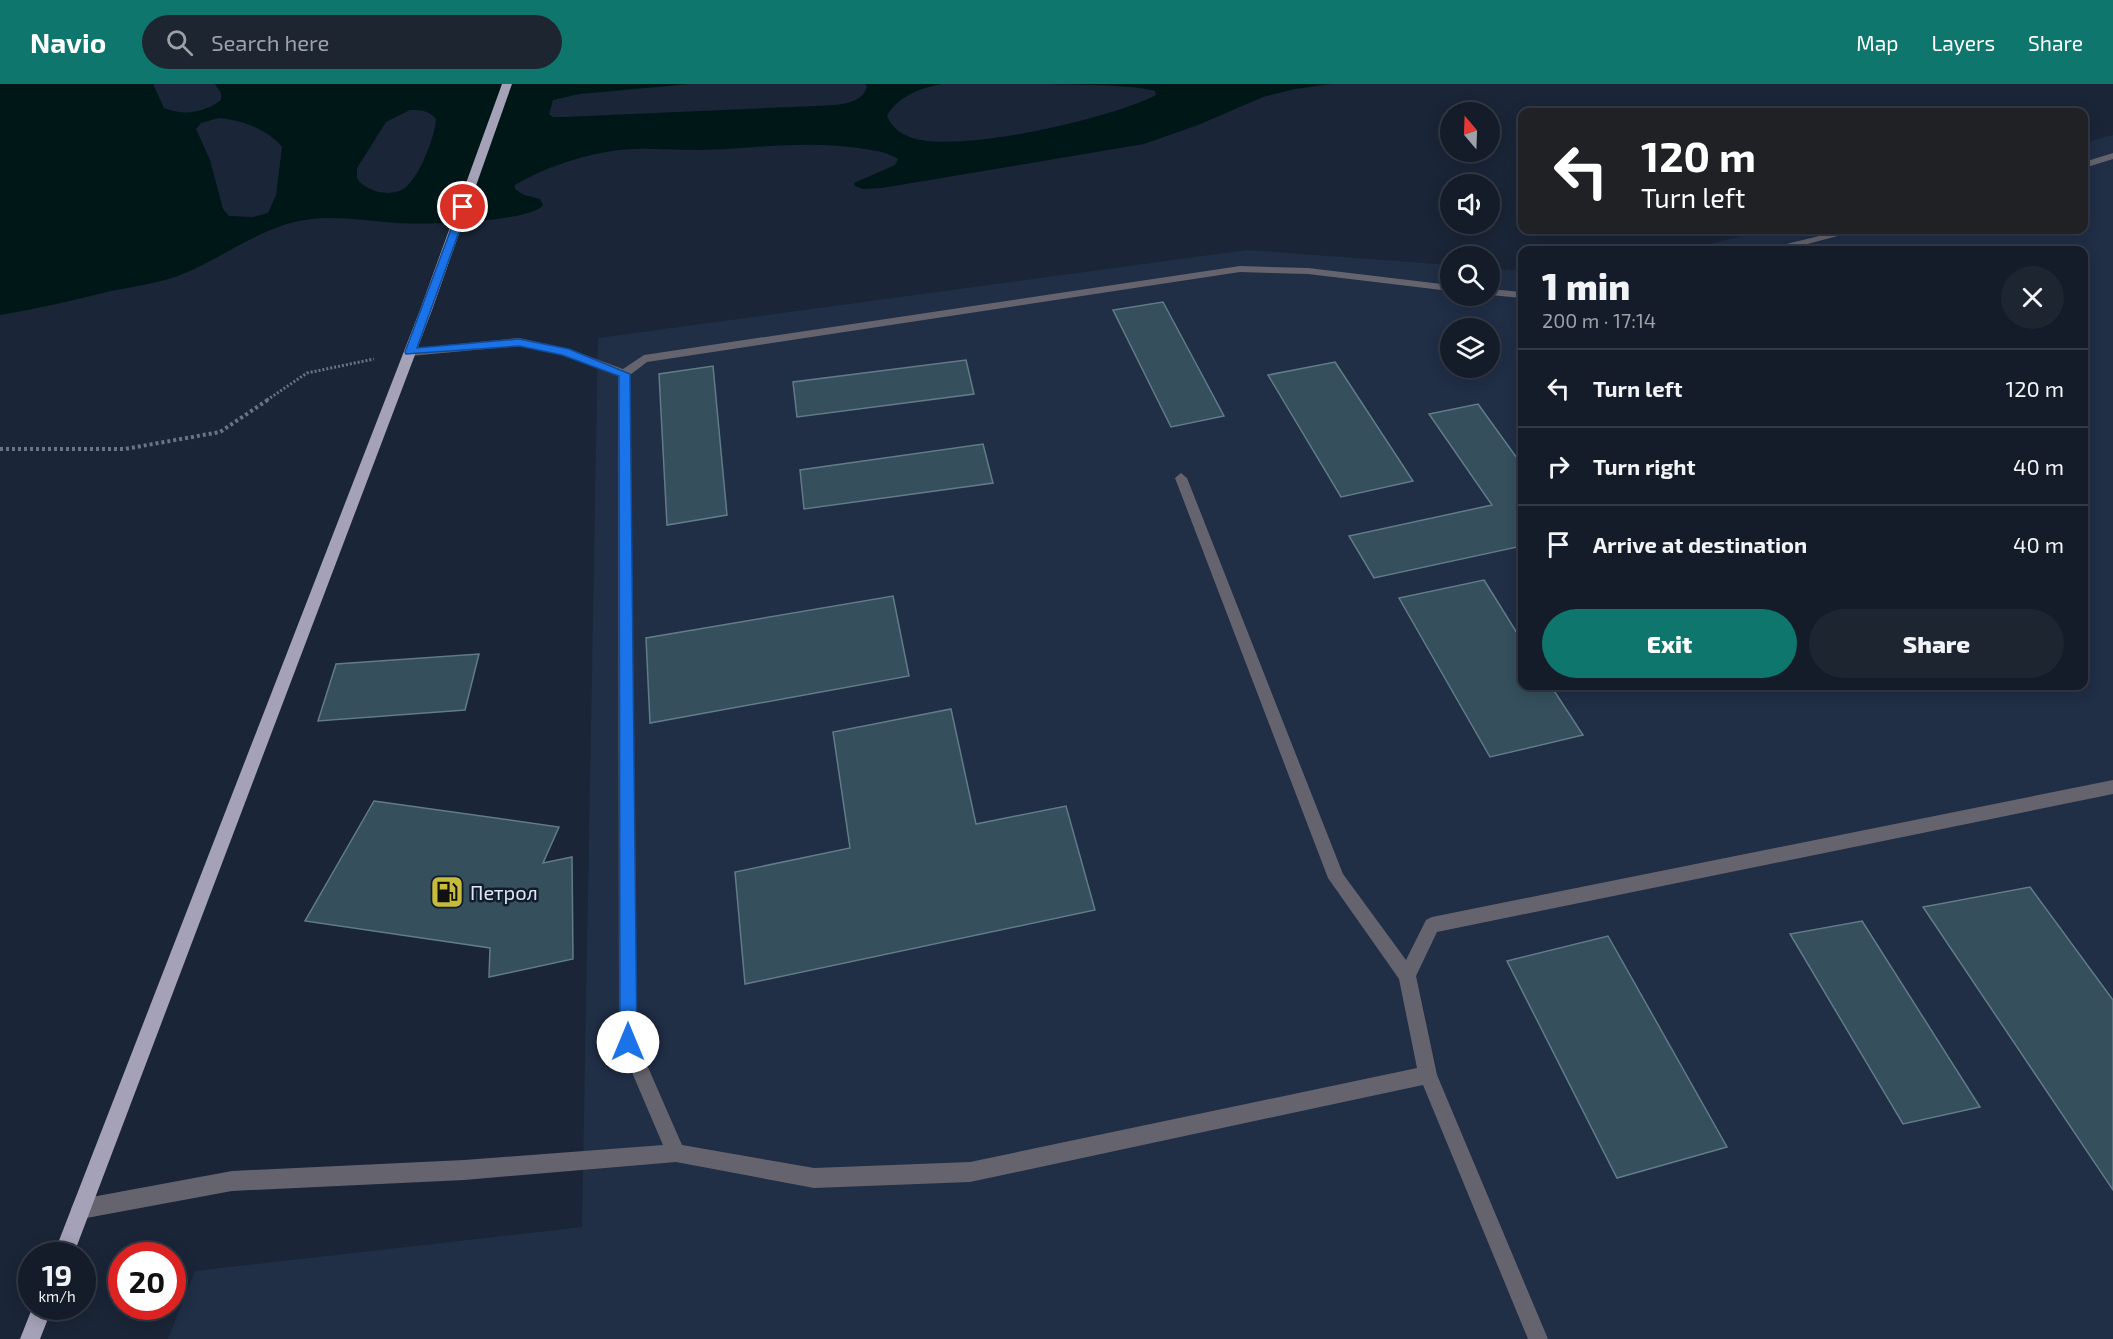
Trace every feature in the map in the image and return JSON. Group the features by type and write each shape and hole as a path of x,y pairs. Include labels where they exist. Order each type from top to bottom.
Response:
{"main road":[{"path":"68,1242 426,310 507,84"},
{"path":"30,1339 37,1320"}],"lane":[{"path":"2088,164 2113,156"},
{"path":"1790,246 1839,234"},
{"path":"624,374 644,359 1240,269 1308,271 1440,287"},
{"path":"1500,293 1518,295"},
{"path":"410,352 519,342 565,352 624,374"},
{"path":"624,374 628,1042 676,1153"},
{"path":"1181,478 1336,878 1407,976 1428,1075 1538,1339"},
{"path":"1407,976 1432,925 2113,787"},
{"path":"81,1209 232,1181 464,1170 676,1153 814,1178 970,1172 1428,1075"}],"path":[{"path":"0,449 124,449 220,432 307,373 410,352"}],"shaded area":[{"path":"0,84 153,84 164,108 179,112 193,112 207,108 221,100 221,93 215,84 690,84 580,94 553,100 549,114 553,117 563,117 831,105 854,101 864,93 867,86 865,84 941,84 910,94 891,109 887,116 893,126 910,137 932,141 961,141 996,138 1071,123 1106,114 1156,95 1155,91 1131,87 1044,84 1331,84 1295,89 1263,97 1198,125 1144,144 882,188 863,189 855,186 854,183 895,165 898,159 883,153 858,148 798,145 698,150 629,149 606,152 559,164 515,185 515,189 524,195 540,199 543,205 535,211 498,219 474,221 397,223 333,218 293,222 259,235 178,276 0,315","holes":["410,110 424,111 436,119 426,155 406,187 391,193 375,191 357,178 357,168 386,122","219,118 254,126 269,135 282,147 276,195 268,213 253,217 229,216 223,209 210,160 196,129 201,123"]},
{"path":"2113,135 2113,1339 168,1339 176,1320 186,1320 186,1294 195,1271 582,1227 598,338 1247,250 1440,264 1440,306 1500,306 1500,269 1518,271 1518,690 2088,690 2088,246 1703,246 1749,234 2088,234 2088,142"}],"building":[{"path":"1163,302 1224,416 1171,427 1113,310"},
{"path":"966,360 974,394 797,417 793,382"},
{"path":"1335,362 1413,481 1341,497 1268,375"},
{"path":"713,366 727,515 667,525 659,374"},
{"path":"1478,404 1518,459 1518,547 1374,578 1349,536 1492,505 1429,414"},
{"path":"983,444 993,483 804,509 800,470"},
{"path":"1484,580 1518,635 1518,690 1554,690 1583,735 1490,757 1399,598"},
{"path":"893,596 909,676 650,723 646,638"},
{"path":"479,654 465,710 318,721 336,664"},
{"path":"951,709 976,824 1066,806 1095,910 745,984 735,872 850,848 833,732"},
{"name":"Петрол","path":"374,801 559,827 543,863 572,857 573,959 489,977 490,948 305,921"},
{"path":"2030,887 2113,1000 2113,1190 1923,907"},
{"path":"1862,921 1980,1107 1903,1124 1790,934"},
{"path":"1608,936 1727,1147 1617,1178 1507,961"}],"place":[{"name":"Петрол","path":"447,892"}],"route":[{"path":"463,207 410,352 519,342 565,352 624,374 628,1042"}]}
